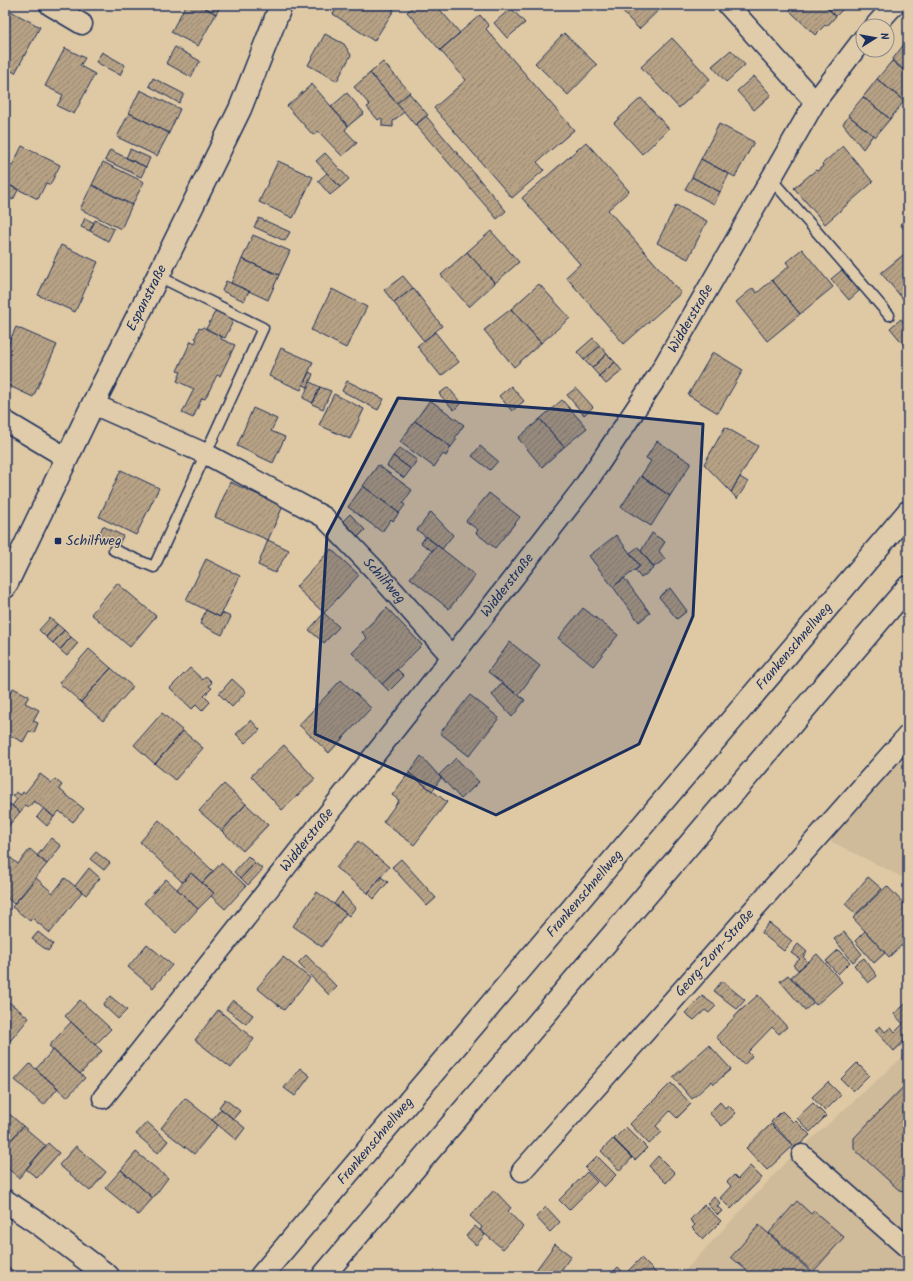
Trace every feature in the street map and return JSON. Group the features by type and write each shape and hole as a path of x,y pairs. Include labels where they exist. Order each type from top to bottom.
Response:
{"main road":[{"name":"Espanstraße","path":"5,587 93,404 240,109 281,5"},
{"name":"Frankenschnellweg","path":"261,1276 908,512"},
{"path":"323,1276 908,587"},
{"path":"5,1200 108,1276"}],"street":[{"path":"50,5 82,24"},
{"path":"728,5 815,102"},
{"path":"882,18 894,5"},
{"name":"Widderstraße","path":"103,1098 452,657 583,488 655,380 815,102 855,50"},
{"name":"Schilfweg","path":"93,404 206,454 324,517 372,567 452,657"},
{"path":"5,421 67,458"},
{"name":"Georg-Zorn-Straße","path":"522,1171 908,735"},
{"path":"802,1155 908,1248"}],"lane":[{"path":"772,179 889,315"},
{"path":"114,550 154,567 263,328 158,276"}],"highlighted area":[{"path":"398,398 553,409 703,424 693,616 639,744 496,815 315,734 327,535"}],"shaded area":[{"path":"908,751 908,880 830,841"},
{"path":"908,1052 908,1276 680,1276 786,1162"}],"building":[{"path":"186,5 200,5 216,14 198,46 171,32"},
{"path":"200,5 221,5 216,14"},
{"path":"336,5 386,5 394,10 374,41 333,14 338,6"},
{"path":"415,5 436,5 460,33 440,50 407,12"},
{"path":"616,5 664,5 639,29"},
{"path":"795,5 824,5 836,16 827,26 825,25 815,35 790,11"},
{"path":"824,5 847,5 836,16"},
{"path":"5,8 40,27 15,73 5,67"},
{"path":"511,8 525,23 507,38 494,23"},
{"path":"480,15 489,26 486,29 574,130 537,162 544,170 512,198 434,108 466,80 440,50"},
{"path":"564,33 597,65 568,95 535,63"},
{"path":"325,34 344,44 351,55 337,81 308,65"},
{"path":"672,38 710,79 679,108 641,67"},
{"path":"905,43 908,45 908,73 892,60"},
{"path":"175,47 200,61 191,77 166,63"},
{"path":"65,48 85,58 80,66 95,74 74,114 57,106 63,95 45,86"},
{"path":"731,50 745,65 726,82 712,66"},
{"path":"102,52 125,65 120,75 96,62"},
{"path":"892,61 908,74 908,96 904,101 877,79"},
{"path":"383,62 410,92 397,103 370,73"},
{"path":"370,73 404,112 393,121 393,127 382,126 382,119 381,118 378,120 367,107 370,105 354,87"},
{"path":"754,76 771,95 754,110 737,91"},
{"path":"153,78 184,94 179,103 149,86"},
{"path":"877,79 904,101 890,119 863,97"},
{"path":"312,84 348,126 345,130 357,143 342,156 318,131 313,135 287,106"},
{"path":"140,90 180,109 169,133 129,113"},
{"path":"347,93 364,113 348,126 331,107"},
{"path":"409,93 428,115 415,125 397,103"},
{"path":"863,97 890,119 875,137 848,115"},
{"path":"641,98 669,129 642,154 614,123"},
{"path":"129,113 169,133 157,156 117,137"},
{"path":"426,116 506,211 497,219 416,125"},
{"path":"849,116 873,135 863,149 843,124"},
{"path":"719,124 754,142 735,177 701,159"},
{"path":"586,142 629,191 608,210 681,293 624,344 566,277 580,264 522,198"},
{"path":"22,146 60,165 50,185 46,183 38,199 5,183 5,165 6,163 12,166"},
{"path":"843,146 873,182 825,224 794,188 823,166 822,164"},
{"path":"130,149 150,158 146,167 126,158"},
{"path":"110,150 146,167 141,177 105,160"},
{"path":"325,153 349,179 340,187 316,161"},
{"path":"701,159 729,174 720,192 692,177"},
{"path":"278,161 313,177 293,218 259,202"},
{"path":"103,162 144,182 132,205 92,185"},
{"path":"327,173 340,187 330,195 318,181"},
{"path":"692,177 720,192 714,204 685,189"},
{"path":"5,183 18,190 13,200 5,196"},
{"path":"92,185 132,205 121,229 80,209"},
{"path":"676,205 707,221 688,259 657,243"},
{"path":"85,218 94,223 90,231 81,227"},
{"path":"259,218 290,232 285,241 254,227"},
{"path":"908,218 908,234 900,224"},
{"path":"95,220 114,229 108,241 90,231"},
{"path":"491,231 519,262 495,283 467,252"},
{"path":"253,235 290,251 279,275 242,259"},
{"path":"61,245 98,262 75,312 38,295"},
{"path":"802,249 833,287 800,314 772,280 789,266 786,262"},
{"path":"908,251 908,294 903,299 881,273"},
{"path":"467,252 495,283 469,307 441,275"},
{"path":"242,259 279,275 268,300 231,283"},
{"path":"842,270 859,291 849,300 831,279"},
{"path":"403,276 413,288 394,303 384,290"},
{"path":"772,280 800,314 767,341 736,302 753,288 757,293"},
{"path":"226,281 249,291 244,301 222,291"},
{"path":"539,284 570,318 541,343 511,309"},
{"path":"413,288 442,326 424,341 394,303"},
{"path":"332,289 367,307 346,348 311,330"},
{"path":"511,309 541,343 514,367 484,330"},
{"path":"216,310 234,319 225,338 206,329"},
{"path":"901,319 908,328 908,343 905,346 890,328"},
{"path":"16,327 57,345 33,397 5,384 5,351"},
{"path":"203,327 222,337 221,339 235,345 220,376 217,375 205,399 202,398 193,418 182,413 194,389 177,381 181,372 177,371 191,341 195,343 197,339 195,338 199,328 201,329"},
{"path":"435,332 459,362 441,376 417,346"},
{"path":"593,338 600,346 584,360 577,352"},
{"path":"600,346 607,354 592,368 584,360"},
{"path":"281,348 313,362 301,390 269,376"},
{"path":"713,352 743,370 718,413 688,395"},
{"path":"607,354 615,362 599,376 592,368"},
{"path":"615,362 622,371 606,384 599,376"},
{"path":"309,372 313,374 308,387 303,385"},
{"path":"347,381 384,399 378,410 342,391"},
{"path":"310,382 320,387 313,403 303,398"},
{"path":"511,386 524,401 512,411 499,396"},
{"path":"320,387 331,391 323,409 312,404"},
{"path":"448,387 461,403 454,410 439,394"},
{"path":"576,388 593,407 584,415 567,395"},
{"path":"334,394 364,409 350,439 319,425"},
{"path":"430,400 464,425 451,447 415,421"},
{"path":"562,400 587,428 564,447 540,419"},
{"path":"253,408 277,419 271,431 285,437 273,463 237,446"},
{"path":"540,419 564,447 542,467 518,438"},
{"path":"415,421 451,447 446,456 443,454 434,467 400,442"},
{"path":"725,427 758,446 731,492 704,464"},
{"path":"657,441 691,463 670,496 641,476 651,461 646,458"},
{"path":"480,446 498,461 490,470 472,456"},
{"path":"400,448 417,460 411,469 393,456"},
{"path":"393,456 411,469 404,478 387,466"},
{"path":"378,465 412,490 403,503 405,505 399,513 363,486"},
{"path":"121,470 159,488 136,535 99,517"},
{"path":"641,476 670,496 651,526 621,507"},
{"path":"740,477 748,482 737,499 731,492"},
{"path":"230,482 283,506 268,540 215,517"},
{"path":"363,486 399,513 393,521 391,519 382,532 348,507"},
{"path":"489,493 520,517 495,548 476,533 478,530 466,521"},
{"path":"431,512 453,535 442,549 417,530"},
{"path":"350,514 365,530 357,538 342,522"},
{"path":"103,526 123,536 118,546 98,537"},
{"path":"652,533 665,542 659,551 665,559 654,567 641,551"},
{"path":"616,535 640,566 613,587 589,556"},
{"path":"426,536 437,545 432,551 421,543"},
{"path":"268,540 289,550 275,573 258,565"},
{"path":"437,545 475,575 449,609 410,578"},
{"path":"638,547 654,568 641,578 635,570 640,566 630,553"},
{"path":"331,549 359,575 324,613 296,587"},
{"path":"206,559 240,576 220,617 186,600"},
{"path":"624,578 650,613 639,622 613,587"},
{"path":"117,583 156,616 130,647 91,614"},
{"path":"670,588 687,611 677,619 659,597"},
{"path":"387,608 422,645 382,684 352,653 367,638 362,632"},
{"path":"583,608 618,635 593,666 558,638"},
{"path":"206,610 220,617 222,613 231,617 222,635 200,624"},
{"path":"324,613 339,627 324,643 309,630"},
{"path":"50,618 57,624 46,637 39,630"},
{"path":"57,624 64,630 53,643 46,637"},
{"path":"64,630 71,637 60,650 53,643"},
{"path":"71,637 78,643 67,656 60,650"},
{"path":"510,642 540,666 518,695 488,672"},
{"path":"89,649 111,668 81,702 59,683"},
{"path":"111,668 133,687 103,721 81,702"},
{"path":"190,668 203,680 206,676 212,682 209,686 212,688 204,696 210,702 202,711 196,705 192,709 170,688"},
{"path":"397,669 404,676 389,691 382,684"},
{"path":"232,679 246,692 232,707 219,694"},
{"path":"341,680 371,708 329,753 299,725"},
{"path":"502,683 525,700 512,717 492,695"},
{"path":"13,688 29,696 25,703 39,710 33,721 38,723 34,733 29,731 23,742 5,733 5,703"},
{"path":"470,695 499,718 469,756 440,733"},
{"path":"162,713 183,731 155,764 134,745"},
{"path":"251,720 260,730 245,743 236,734"},
{"path":"183,731 203,748 175,780 155,764"},
{"path":"284,745 315,779 282,810 251,776"},
{"path":"421,756 441,778 432,791 409,773"},
{"path":"456,758 479,782 461,799 439,775"},
{"path":"409,773 447,802 414,845 383,822 399,800 392,795"},
{"path":"40,774 52,783 55,779 62,785 59,789 84,809 73,822 59,811 54,817 34,801 29,807 26,805 20,812 12,806 17,799 13,796 16,792 21,795 23,792 25,793"},
{"path":"224,784 246,804 222,831 199,811"},
{"path":"10,804 20,812 5,830 5,810"},
{"path":"246,804 268,825 243,851 222,831"},
{"path":"44,808 54,817 47,826 37,817"},
{"path":"159,820 213,871 202,883 191,873 182,882 140,842"},
{"path":"51,838 61,846 47,864 37,856"},
{"path":"358,841 389,867 368,893 336,868"},
{"path":"30,849 47,864 14,904 5,896 5,853 18,864"},
{"path":"96,852 110,863 104,870 90,859"},
{"path":"248,856 255,863 241,878 234,872"},
{"path":"401,859 436,898 427,906 392,867"},
{"path":"221,863 246,886 225,909 211,896 214,893 202,883"},
{"path":"255,863 263,869 248,885 241,878"},
{"path":"89,868 100,878 86,895 75,886"},
{"path":"191,873 214,893 198,909 177,889"},
{"path":"381,877 388,882 374,899 368,893"},
{"path":"868,877 882,889 856,914 845,904"},
{"path":"36,878 53,893 65,878 82,892 50,933 32,918 30,921 12,907"},
{"path":"166,879 198,909 176,933 144,903"},
{"path":"887,886 908,908 908,939 889,957 853,918"},
{"path":"317,892 346,913 322,947 293,926"},
{"path":"342,893 355,908 349,916 334,904"},
{"path":"769,923 792,941 784,951 761,933"},
{"path":"865,931 885,953 874,963 855,941"},
{"path":"38,932 53,944 48,951 32,939"},
{"path":"844,932 862,954 853,962 834,939"},
{"path":"147,944 172,965 153,988 128,967"},
{"path":"798,944 807,952 803,957 808,962 798,970 793,965 800,959 791,953"},
{"path":"838,950 850,962 838,974 826,961"},
{"path":"817,954 842,982 816,1005 791,977"},
{"path":"306,955 337,987 329,995 298,963"},
{"path":"283,957 310,978 284,1010 257,988"},
{"path":"864,958 877,976 868,983 854,965"},
{"path":"788,975 813,1003 805,1010 780,981"},
{"path":"722,981 745,1000 737,1009 714,991"},
{"path":"758,995 787,1027 779,1034 772,1027 748,1052 752,1056 744,1065 716,1037 740,1011"},
{"path":"110,996 127,1010 118,1019 103,1005"},
{"path":"702,996 716,1006 709,1013 705,1010 694,1020 685,1013"},
{"path":"5,999 29,1018 5,1047"},
{"path":"80,1000 111,1029 95,1045 65,1016"},
{"path":"233,1000 253,1015 246,1024 226,1009"},
{"path":"908,1002 908,1038 894,1051 875,1030 880,1026 885,1032 891,1027 895,1032 903,1024 894,1014"},
{"path":"218,1010 254,1039 231,1068 195,1040"},
{"path":"71,1022 102,1051 80,1074 49,1046"},
{"path":"709,1045 731,1069 714,1084 712,1081 692,1099 673,1077"},
{"path":"53,1050 85,1078 67,1097 36,1069"},
{"path":"857,1063 869,1075 853,1091 841,1079"},
{"path":"30,1064 58,1088 44,1105 15,1080"},
{"path":"300,1068 310,1076 295,1096 284,1088"},
{"path":"828,1082 841,1095 825,1111 812,1097"},
{"path":"908,1082 908,1189 905,1191 899,1190 854,1149 854,1138"},
{"path":"671,1083 691,1104 677,1118 670,1111 656,1126 662,1132 649,1144 630,1124"},
{"path":"185,1098 218,1125 194,1154 161,1128"},
{"path":"225,1099 240,1111 233,1119 219,1107"},
{"path":"720,1102 725,1108 728,1105 736,1113 722,1126 709,1113"},
{"path":"813,1103 826,1116 810,1132 797,1118"},
{"path":"221,1109 245,1128 236,1140 212,1120"},
{"path":"5,1110 23,1126 5,1147"},
{"path":"782,1111 793,1122 795,1120 810,1135 796,1148 771,1122"},
{"path":"147,1122 168,1141 158,1153 136,1134"},
{"path":"771,1124 793,1146 767,1170 746,1148"},
{"path":"23,1126 46,1146 19,1178 5,1166 5,1147"},
{"path":"626,1127 647,1148 635,1160 614,1139"},
{"path":"613,1139 632,1158 620,1171 601,1151"},
{"path":"48,1143 59,1153 37,1178 26,1169"},
{"path":"76,1146 106,1172 90,1191 59,1165"},
{"path":"136,1152 168,1178 153,1198 121,1170"},
{"path":"597,1156 616,1175 604,1187 585,1168"},
{"path":"658,1156 675,1173 666,1183 649,1166"},
{"path":"750,1166 762,1178 731,1209 720,1198 731,1186 727,1182 734,1175 738,1179"},
{"path":"121,1170 153,1198 138,1215 105,1188"},
{"path":"587,1172 597,1182 569,1210 559,1200"},
{"path":"494,1190 511,1208 508,1211 523,1227 503,1249 480,1230 482,1227 470,1216"},
{"path":"714,1196 720,1203 717,1206 722,1211 718,1215 707,1204"},
{"path":"797,1201 811,1214 814,1211 844,1237 813,1272 769,1233"},
{"path":"704,1205 721,1221 703,1239 692,1228 695,1225 690,1220"},
{"path":"546,1207 560,1222 550,1232 536,1217"},
{"path":"759,1225 812,1273 809,1276 753,1276 731,1257"},
{"path":"475,1226 485,1235 476,1245 466,1236"},
{"path":"555,1244 571,1256 557,1276 545,1276 536,1270"},
{"path":"641,1258 659,1276 609,1276 618,1267 625,1274"},
{"path":"5,1264 19,1276 5,1276"}],"place":[{"name":"Schilfweg","path":"58,541"}]}
